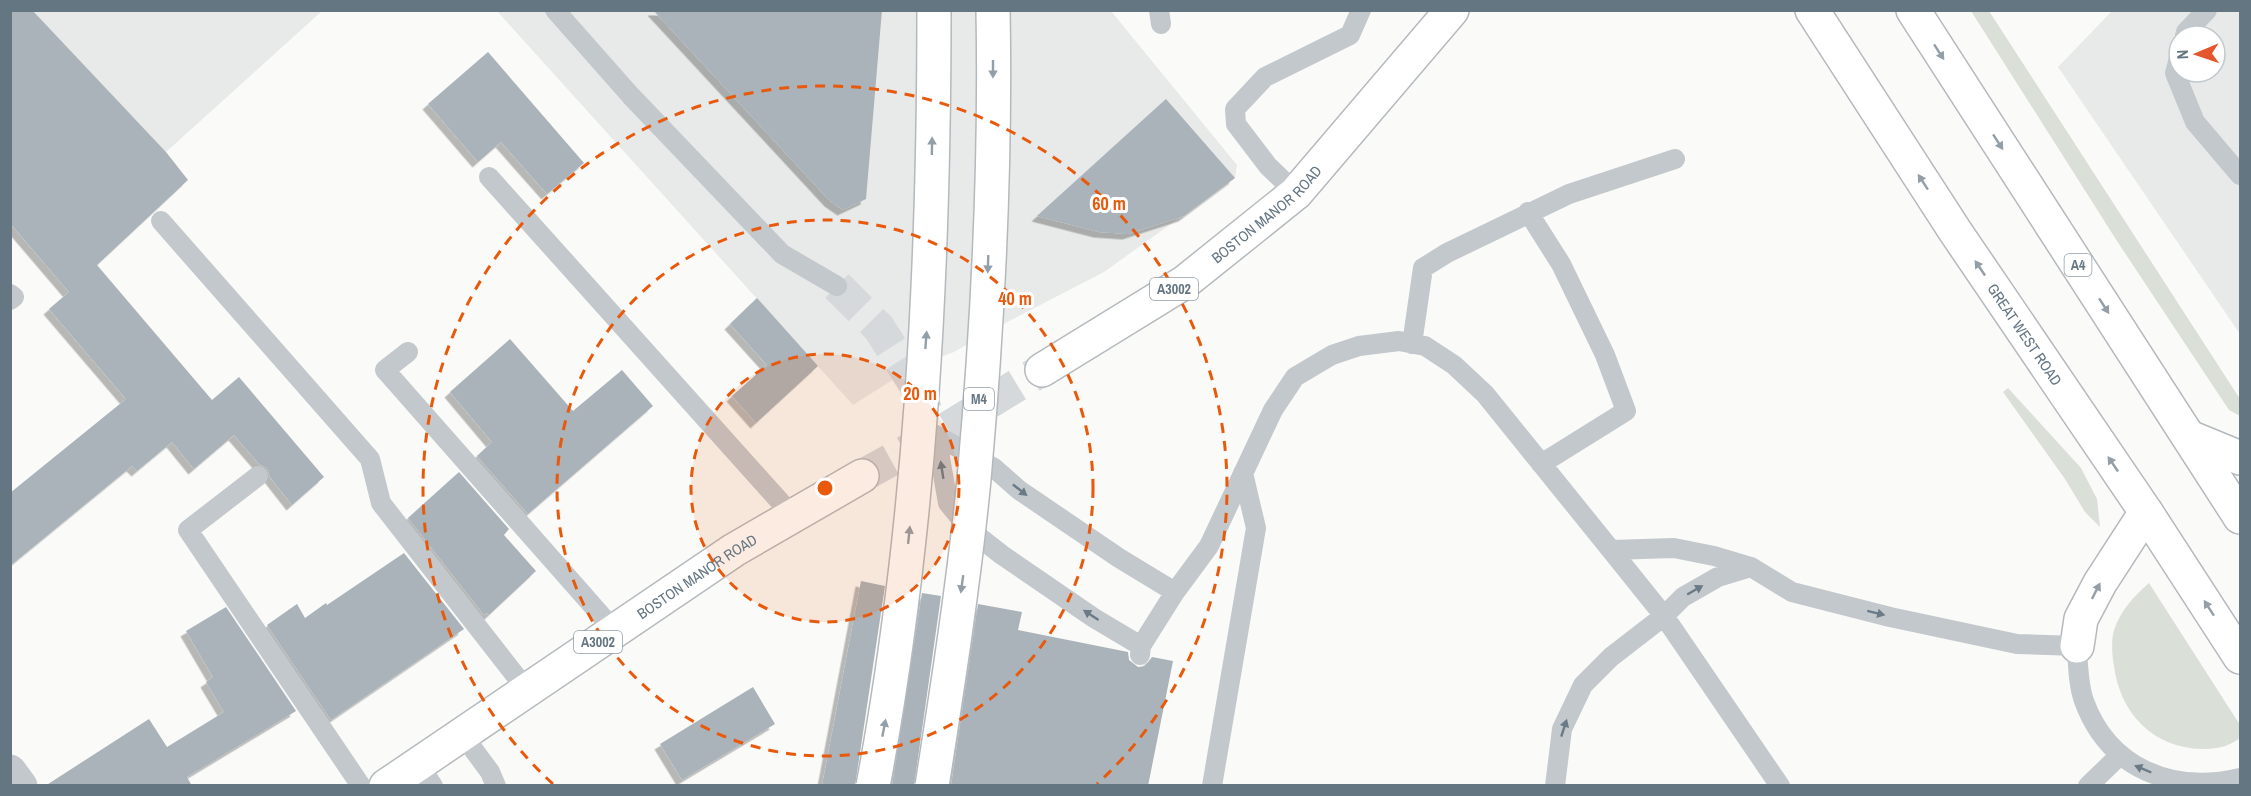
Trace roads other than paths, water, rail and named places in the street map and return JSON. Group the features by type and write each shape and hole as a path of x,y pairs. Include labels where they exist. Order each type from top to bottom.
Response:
{"main road":[{"path":"873,786 893,672 917,457 932,208 934,10"},
{"name":"M4","path":"932,786 963,578 974,478 988,282 992,164 993,10"},
{"name":"BOSTON MANOR ROAD","path":"1042,370 1185,282 1296,194 1452,10"},
{"name":"GREAT WEST ROAD","path":"1812,10 1955,231 2146,512 2241,657"},
{"name":"A4","path":"1913,10 2241,517"},
{"path":"2189,437 2241,458"},
{"name":"BOSTON MANOR ROAD","path":"386,786 426,775 462,734 526,689 734,550 862,476"},
{"path":"2077,646 2081,619 2100,583 2146,512"}],"street":[{"path":"10,771 21,786"}],"lane":[{"path":"555,10 631,96 782,254 837,286"},
{"path":"1296,194 1269,166 1236,124 1235,109 1265,77 1350,35 1361,10"},
{"path":"2194,24 2207,10"},
{"path":"2179,84 2194,122 2241,175"},
{"path":"1412,344 1423,268 1447,253 1569,194 1675,159"},
{"path":"489,177 793,516"},
{"path":"1528,212 1566,274 1605,355 1626,411 1541,464"},
{"path":"161,221 370,459 381,503 526,689"},
{"path":"10,294 14,297 10,300"},
{"path":"1175,592 1119,558 1019,490 994,468 936,435 948,503 970,530 1002,555 1140,650 1175,592 1209,546 1273,410 1295,377 1332,355 1359,346 1399,341 1425,346 1454,365 1485,394 1611,550 1664,616 1780,786"},
{"path":"408,352 385,370 615,631"},
{"path":"1212,786 1256,528 1243,473"},
{"path":"258,476 188,530 361,786"},
{"path":"1611,550 1674,548 1714,556 1751,567 1792,592 1890,617 2017,644 2077,646 2084,700 2097,725 2120,755 2134,766 2162,778 2193,783 2223,782 2241,778"},
{"path":"1556,786 1562,729 1583,685 1611,657 1664,616 1683,597 1718,577 1751,567"},
{"path":"462,734 490,772 496,786"},
{"path":"2088,786 2120,755"}],"tunnel":[{"path":"837,286 879,328 916,386 926,411"},
{"path":"862,476 936,435 1042,370"}]}
